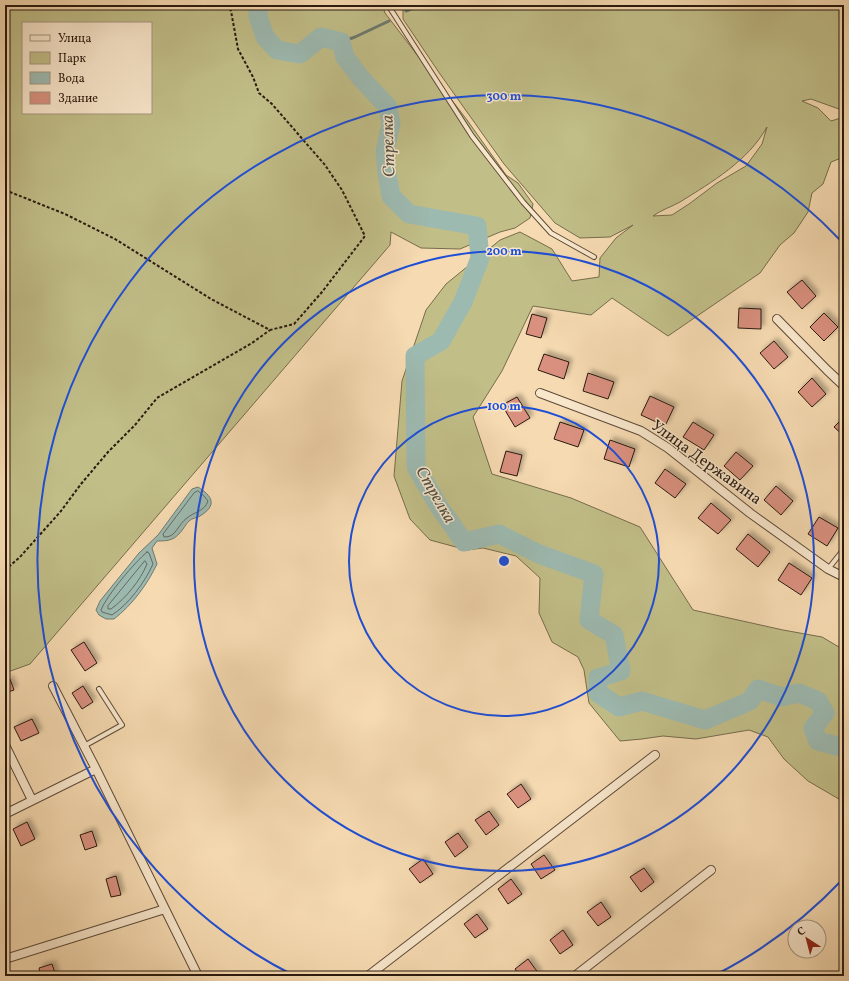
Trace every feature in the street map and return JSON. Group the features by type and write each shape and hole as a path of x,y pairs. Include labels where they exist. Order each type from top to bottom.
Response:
{"street":[{"path":"777,319 844,386"},
{"name":"Улица Державина","path":"540,393 641,431 668,448 750,513 828,569 844,577"},
{"path":"53,686 96,768 198,976"},
{"path":"5,745 32,800"},
{"path":"368,976 655,755"},
{"path":"5,814 96,768"},
{"path":"575,976 711,870"},
{"path":"5,959 165,909"}],"lane":[{"path":"388,5 472,136 523,202 551,233 594,257"},
{"path":"828,569 844,549"},
{"path":"84,746 122,725 99,689"}],"path":[{"path":"5,570 20,557 61,511 108,452 135,425 157,398 270,330 294,324 322,292 365,236 342,190 325,166 272,104 259,94 254,77 238,49 231,11 227,5"},
{"path":"5,190 65,214 115,239 211,299 270,330"}],"green space":[{"path":"5,5 382,5 385,13 467,120 506,175 518,183 533,204 530,218 515,228 500,232 460,249 421,248 391,232 390,245 30,664 5,673"},
{"path":"408,5 844,5 844,107 839,109 811,99 802,101 818,108 831,121 844,117 844,157 831,162 823,184 812,193 808,212 794,233 780,245 760,273 668,336 612,298 591,315 533,306 502,371 473,417 492,474 571,498 640,527 693,610 822,637 844,650 844,802 808,781 784,759 768,737 749,730 696,739 663,736 620,741 589,703 584,670 578,657 552,642 539,613 540,578 516,556 483,548 467,550 430,540 410,519 394,476 402,381 426,310 446,284 500,240 520,232 552,249 572,281 599,277 600,258 616,238 633,225 610,237 580,238 555,223 504,164 403,19 403,10","holes":["767,127 762,144 746,166 717,183 689,204 672,215 653,216 680,202 728,170 750,150"]}],"water":[{"path":"198,487 210,497 211,504 206,512 189,521 175,538 165,541 157,541 152,548 157,564 144,587 127,607 114,619 106,619 99,615 96,610 100,601 139,553 158,535 192,489"}],"building":[{"path":"802,280 816,296 802,309 787,292"},
{"path":"739,308 761,309 761,329 738,328"},
{"path":"824,313 838,327 824,341 810,327"},
{"path":"532,314 547,318 541,338 526,334"},
{"path":"774,341 788,357 774,369 760,353"},
{"path":"544,354 569,362 564,379 538,370"},
{"path":"588,373 614,382 608,399 583,391"},
{"path":"812,378 826,394 812,407 798,392"},
{"path":"650,396 674,407 665,426 641,415"},
{"path":"517,397 530,418 515,427 502,405"},
{"path":"844,417 844,436 834,427"},
{"path":"560,422 584,430 578,447 554,439"},
{"path":"693,422 714,435 704,450 683,437"},
{"path":"610,440 635,449 629,467 604,459"},
{"path":"506,451 522,455 517,476 500,472"},
{"path":"736,452 753,466 740,480 724,466"},
{"path":"665,469 686,484 675,498 655,483"},
{"path":"776,486 793,501 781,515 764,500"},
{"path":"711,503 731,520 718,534 698,518"},
{"path":"819,517 838,528 827,546 808,534"},
{"path":"748,534 770,552 758,567 736,549"},
{"path":"789,563 812,578 801,595 778,580"},
{"path":"84,642 97,663 85,671 71,650"},
{"path":"10,679 14,690 5,693 5,681"},
{"path":"83,686 93,702 82,709 72,693"},
{"path":"32,719 39,733 21,741 14,727"},
{"path":"521,784 531,799 518,808 507,794"},
{"path":"489,811 499,825 486,835 475,820"},
{"path":"27,822 35,839 21,846 13,829"},
{"path":"92,831 97,846 85,850 80,835"},
{"path":"458,833 468,847 455,857 445,842"},
{"path":"544,855 555,870 541,879 531,864"},
{"path":"423,859 433,874 420,883 409,869"},
{"path":"644,868 654,882 641,892 630,877"},
{"path":"116,876 121,895 111,897 106,879"},
{"path":"511,879 522,894 508,904 498,889"},
{"path":"601,902 611,917 598,926 587,912"},
{"path":"477,914 488,929 475,938 464,924"},
{"path":"563,930 573,945 560,954 550,940"},
{"path":"528,959 539,974 536,976 520,976 515,969"},
{"path":"52,964 56,976 41,976 39,968"}],"waterway":[{"name":"Стрелка","path":"258,5 258,16 265,37 277,50 300,54 321,37 341,42 345,57 360,77 387,106 391,123 385,152 391,196 409,214 477,226 480,258 463,302 441,341 415,356 416,467 438,505 464,542 499,534 539,554 594,574 589,620 614,635 621,671 598,678 598,693 619,707 642,701 705,720 750,701 758,689 781,697 799,693 818,701 825,713 813,728 818,741 844,748"},
{"path":"406,11 421,5"},
{"path":"341,42 389,21"}]}
